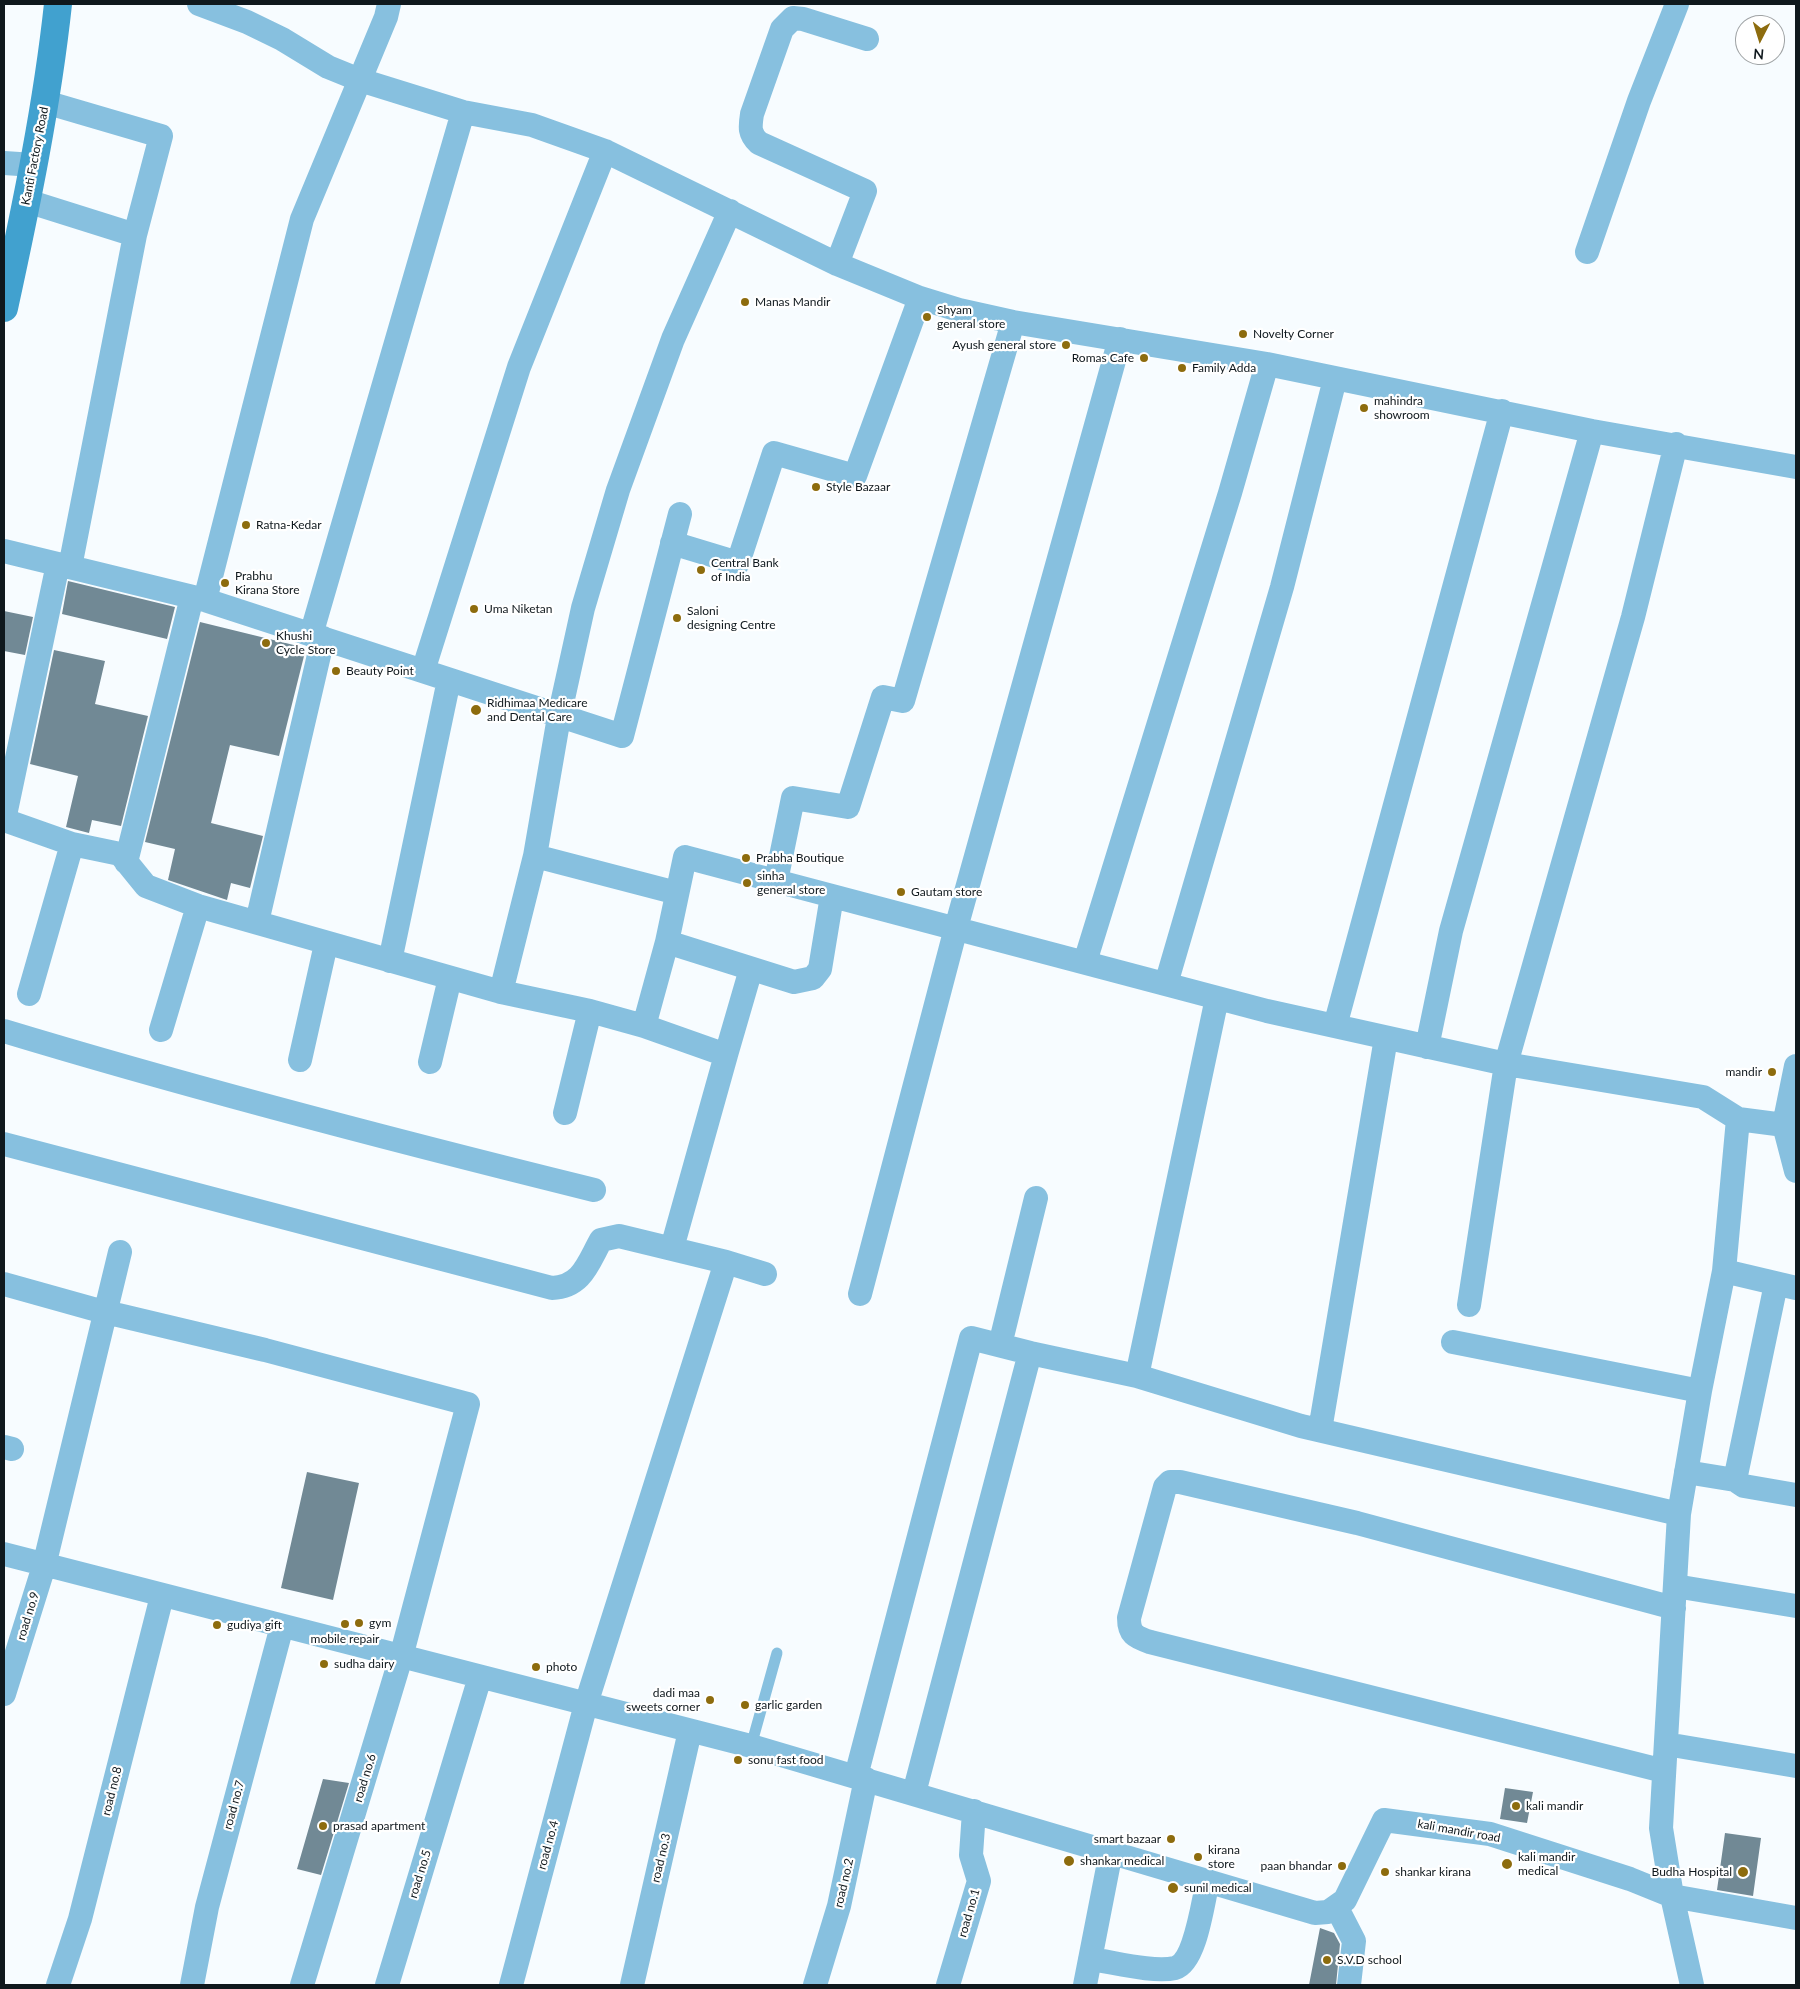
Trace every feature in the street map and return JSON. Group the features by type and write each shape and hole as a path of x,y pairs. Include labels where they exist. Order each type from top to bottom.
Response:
{"street":[{"name":"Kanti Factory Road","path":"4,308 34,165 45,102 58,4"},
{"path":"198,4 248,22 282,39 328,68 360,80 463,112 532,125 605,151 837,264 920,298 1013,322 1267,364 1592,431 1676,444 1796,467"},
{"path":"126,862 302,219 386,18 389,4"},
{"path":"1587,252 1639,101 1677,4"},
{"path":"837,264 865,192 759,143 752,136 750,126 755,106 787,22 793,18 803,19 867,39"},
{"path":"45,102 161,136 135,235 64,566 4,820 72,844 120,854 146,886 198,906 326,944 501,992 590,1011 644,1026 726,1056"},
{"path":"256,922 317,636 463,112"},
{"path":"423,670 519,367 605,151"},
{"path":"4,163 34,165"},
{"path":"27,202 135,235"},
{"path":"501,992 535,856 560,717 583,608 618,490 673,339 730,211"},
{"path":"672,543 738,563 774,453 855,476 920,298"},
{"path":"776,882 793,798 848,807 883,697 903,701 1013,322"},
{"path":"860,1294 956,928 1120,339"},
{"path":"1085,962 1230,492 1267,364"},
{"path":"1166,984 1282,587 1335,379"},
{"path":"1335,1026 1502,412"},
{"path":"1427,1046 1451,931 1592,431"},
{"path":"1469,1305 1506,1064 1633,618 1676,444"},
{"path":"4,551 198,598 622,736 680,514"},
{"path":"390,961 449,680"},
{"path":"29,994 72,844"},
{"path":"535,856 677,893"},
{"path":"644,1026 667,942 685,856 776,882 1217,998 1506,1064 1703,1097 1738,1119 1784,1126"},
{"path":"667,942 794,982 813,978 820,969 832,896"},
{"path":"161,1030 198,906"},
{"path":"300,1060 326,944"},
{"path":"672,1248 751,969"},
{"path":"430,1062 450,978"},
{"path":"1137,1376 1217,998"},
{"path":"565,1113 590,1011"},
{"path":"4,1032 365,1133 594,1190"},
{"path":"1320,1430 1386,1038"},
{"path":"1796,1066 1784,1126 1796,1171"},
{"path":"1692,1985 1672,1896 1661,1828 1664,1771 1680,1514 1700,1391 1724,1271 1738,1119"},
{"path":"4,1144 552,1288 567,1288 579,1278 601,1240 619,1236 726,1262 765,1274"},
{"path":"1036,1198 1000,1345 1137,1376 1320,1430 1680,1514"},
{"name":"road no.9","path":"4,1694 44,1566 120,1252"},
{"name":"road no.4","path":"511,1985 586,1704 726,1262"},
{"path":"1724,1271 1786,1286 1735,1480"},
{"path":"4,1284 107,1312"},
{"name":"road no.6","path":"107,1312 265,1350 468,1404 401,1657 302,1985"},
{"name":"road no.2","path":"815,1985 840,1906 861,1778 971,1338 1000,1345"},
{"path":"1453,1342 1700,1391"},
{"path":"914,1793 1030,1353"},
{"path":"1686,1472 1735,1480 1744,1486 1796,1495"},
{"path":"1664,1771 1150,1642 1134,1636 1129,1630 1129,1618 1134,1593 1165,1487 1170,1482 1180,1482 1674,1597 1796,1606"},
{"path":"4,1554 44,1566 751,1746 1208,1881 1326,1910 1354,1941 1349,1985"},
{"name":"road no.8","path":"58,1985 80,1918 162,1596"},
{"name":"road no.7","path":"192,1985 208,1907 282,1626"},
{"name":"road no.5","path":"387,1985 480,1677"},
{"name":"road no.3","path":"632,1985 690,1731"},
{"path":"1666,1744 1796,1766"},
{"name":"road no.1","path":"948,1985 979,1881 971,1855 974,1811"},
{"name":"kali mandir road","path":"1326,1910 1345,1900 1384,1820 1490,1834 1630,1879 1672,1896 1796,1918"},
{"path":"1085,1985 1111,1852"},
{"path":"1090,1959 1159,1969 1176,1968 1185,1960 1192,1948 1208,1881"}],"lane":[{"path":"751,1746 777,1653"}],"building":[{"path":"68,581 175,607 167,639 62,614"},
{"path":"4,611 33,617 25,655 4,651"},
{"path":"200,622 306,648 279,756 230,745 211,823 263,836 250,888 231,883 227,900 168,880 175,849 145,842"},
{"path":"54,650 105,661 95,704 148,716 121,826 92,820 89,833 66,827 78,776 30,764"},
{"path":"307,1472 359,1483 333,1600 281,1588"},
{"name":"prasad apartment","path":"323,1779 349,1783 321,1875 297,1869"},
{"name":"kali mandir","path":"1505,1788 1533,1792 1527,1823 1500,1819"},
{"path":"1725,1833 1761,1838 1753,1896 1717,1890"},
{"name":"S.V.D school","path":"1320,1928 1334,1933 1340,1944 1336,1985 1309,1985"}],"place":[{"name":"Manas Mandir","path":"745,302"},
{"name":"Shyam general store","path":"927,317"},
{"name":"Novelty Corner","path":"1243,334"},
{"name":"Ayush general store","path":"1066,345"},
{"name":"Romas Cafe","path":"1144,358"},
{"name":"Family Adda","path":"1182,368"},
{"name":"mahindra showroom","path":"1364,408"},
{"name":"Style Bazaar","path":"816,487"},
{"name":"Ratna-Kedar","path":"246,525"},
{"name":"Central Bank of India","path":"701,570"},
{"name":"Prabhu Kirana Store","path":"225,583"},
{"name":"Uma Niketan","path":"474,609"},
{"name":"Saloni designing Centre","path":"677,618"},
{"name":"Khushi Cycle Store","path":"266,643"},
{"name":"Beauty Point","path":"336,671"},
{"name":"Ridhimaa Medicare and Dental Care","path":"476,710"},
{"name":"Prabha Boutique","path":"746,858"},
{"name":"sinha general store","path":"747,883"},
{"name":"Gautam store","path":"901,892"},
{"name":"mandir","path":"1772,1072"},
{"name":"gym","path":"359,1623"},
{"name":"mobile repair","path":"345,1624"},
{"name":"gudiya gift","path":"217,1625"},
{"name":"sudha dairy","path":"324,1664"},
{"name":"photo","path":"536,1667"},
{"name":"dadi maa sweets corner","path":"710,1700"},
{"name":"garlic garden","path":"745,1705"},
{"name":"sonu fast food","path":"738,1760"},
{"name":"kali mandir","path":"1516,1806"},
{"name":"prasad apartment","path":"323,1826"},
{"name":"smart bazaar","path":"1171,1839"},
{"name":"kirana store","path":"1198,1857"},
{"name":"shankar medical","path":"1069,1861"},
{"name":"kali mandir medical","path":"1507,1864"},
{"name":"paan bhandar","path":"1342,1866"},
{"name":"shankar kirana","path":"1385,1872"},
{"name":"Budha Hospital","path":"1743,1872"},
{"name":"sunil medical","path":"1173,1888"},
{"name":"S.V.D school","path":"1327,1960"}]}
